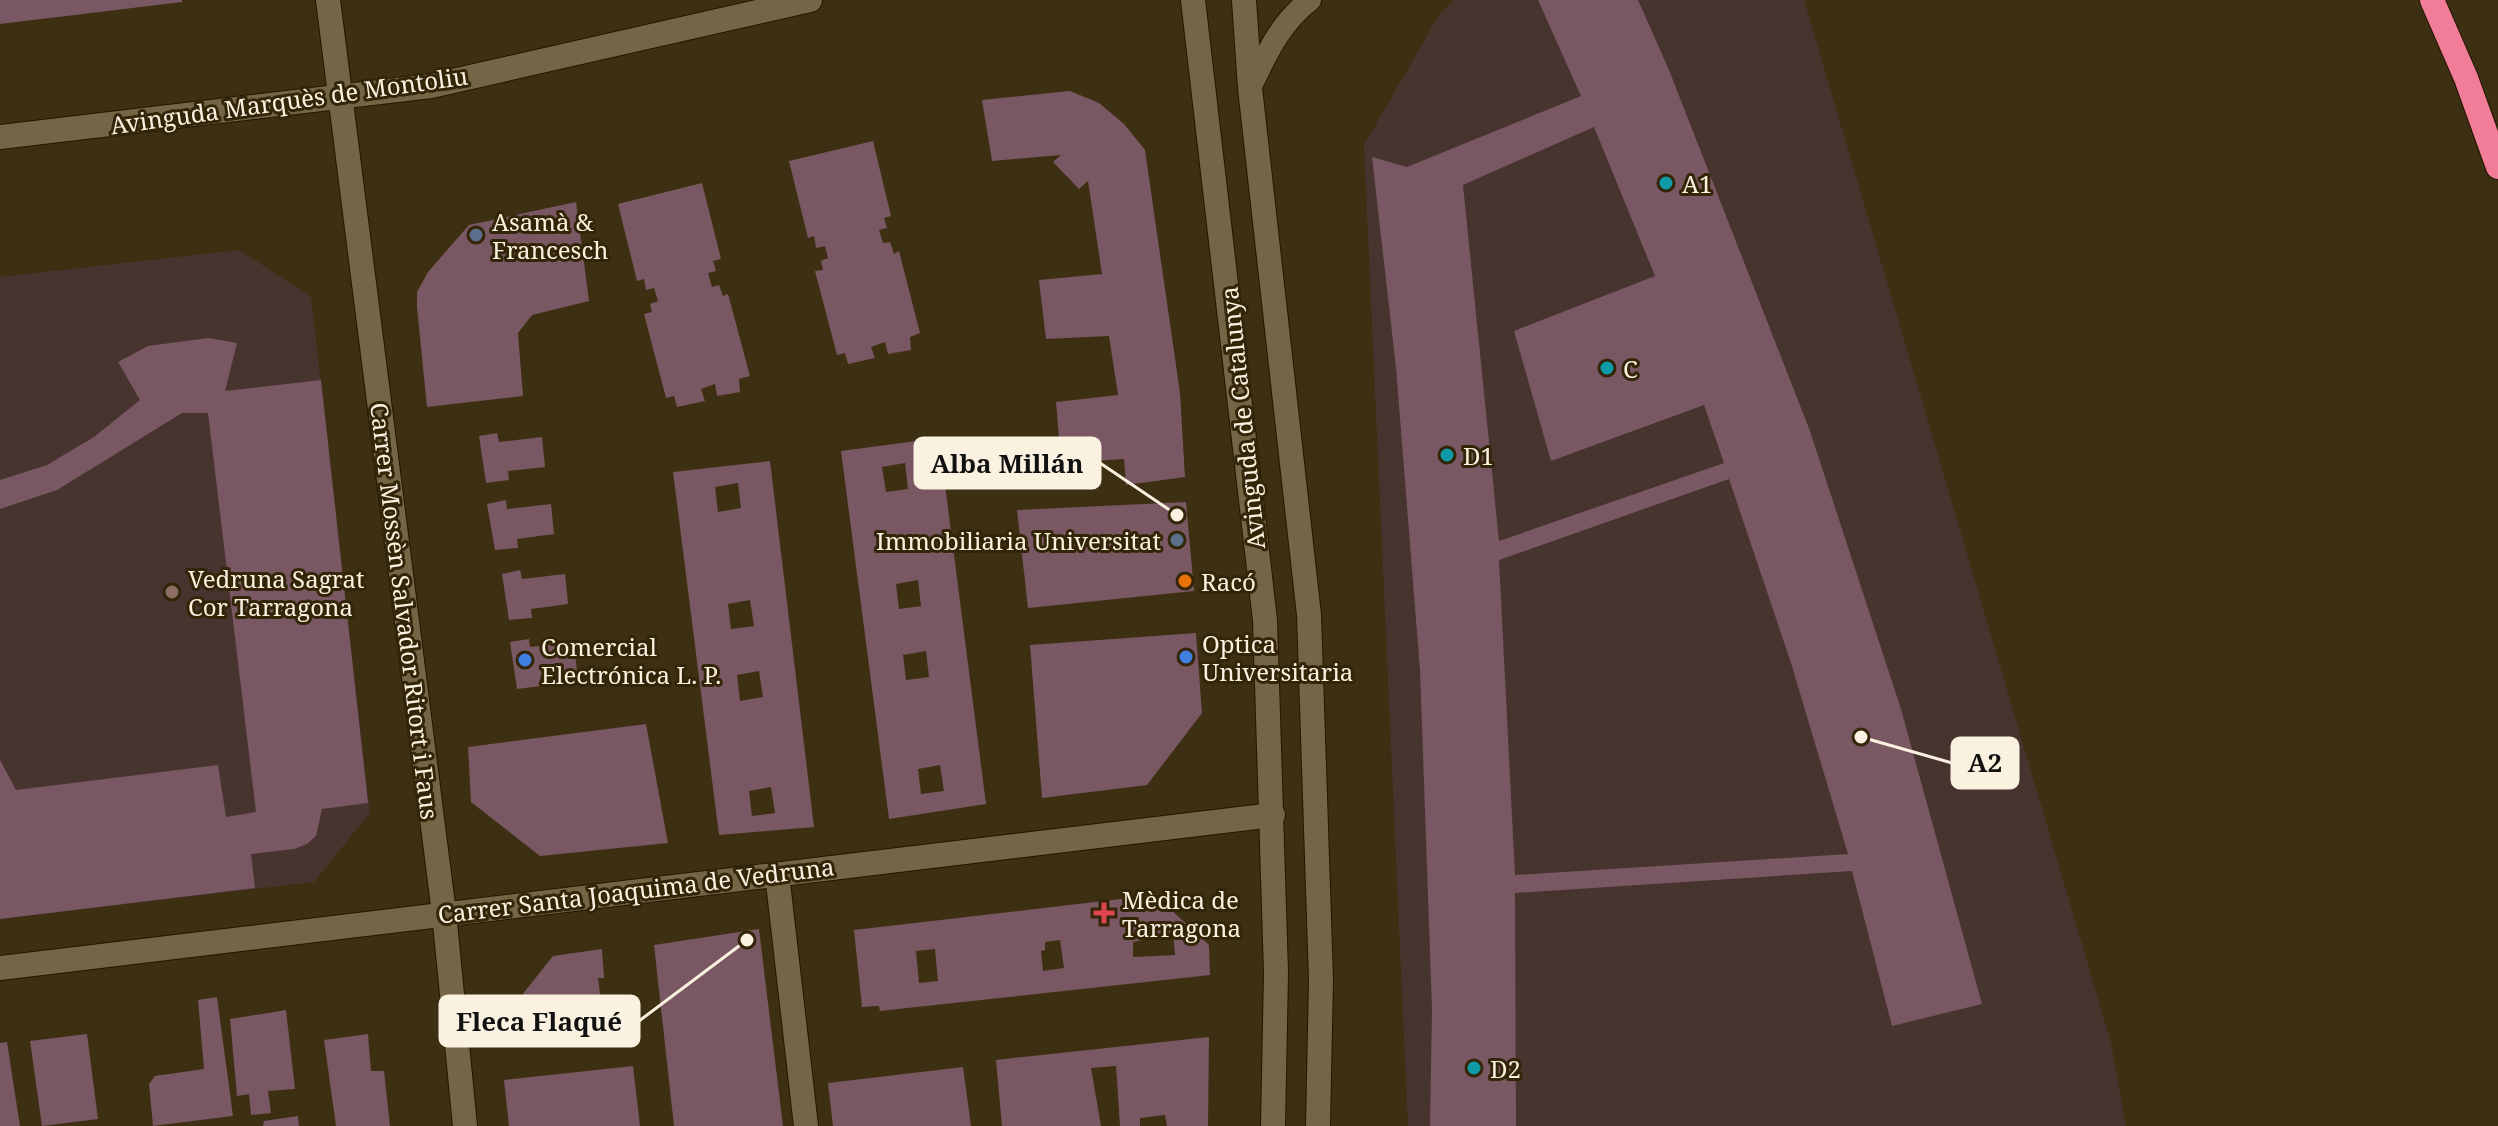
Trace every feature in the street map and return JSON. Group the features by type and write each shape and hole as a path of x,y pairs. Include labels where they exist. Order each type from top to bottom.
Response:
{"highway":[{"path":"2432,0 2466,78 2498,167"}],"street":[{"name":"Carrer Mossèn Salvador Ritort i Faus","path":"328,0 444,913 465,1126"},
{"name":"Avinguda Marquès de Montoliu","path":"0,137 431,86 810,0"},
{"name":"Avinguda de Catalunya","path":"1193,0 1265,620 1276,973 1273,1126"},
{"name":"Avinguda de Catalunya","path":"1244,0 1250,88 1309,615 1321,979 1318,1126"},
{"name":"Carrer Santa Joaquima de Vedruna","path":"0,968 1273,815"},
{"path":"777,874 806,1126"}],"lane":[{"path":"1250,88 1279,31 1291,14 1310,0"}],"shaded area":[{"path":"1454,0 1804,0 2111,1043 2126,1126 1408,1126 1364,145 1439,15"},
{"name":"Vedruna Sagrat Cor Tarragona","path":"239,250 311,297 370,813 314,882 0,919 0,277"}],"building":[{"path":"0,0 182,0 182,2 0,24"},
{"path":"1538,0 1638,0 1669,70 1810,431 1901,709 1982,1004 1892,1026 1852,871 1515,893 1516,1126 1430,1126 1432,1009 1420,670 1396,368 1372,157 1407,167 1581,96","holes":["1594,127 1655,276 1514,331 1551,461 1704,405 1724,463 1499,541 1463,185","1729,479 1791,663 1848,854 1515,875 1499,560"]},
{"path":"1070,91 1099,103 1124,124 1145,150 1180,393 1185,477 1126,485 1124,459 1061,463 1056,402 1118,395 1109,336 1046,339 1039,280 1102,274 1088,181 1079,189 1053,162 1061,155 992,161 982,100"},
{"path":"873,141 891,216 884,218 887,228 879,230 883,243 890,242 894,254 899,251 920,333 910,337 911,350 888,354 885,342 871,347 875,358 848,364 845,353 837,355 815,271 823,270 821,261 828,258 825,246 816,248 814,236 808,238 789,161"},
{"path":"702,183 721,259 713,261 716,271 708,273 712,287 719,285 723,296 728,294 750,376 739,379 740,392 717,396 715,384 701,389 705,401 677,407 674,396 666,398 644,314 652,312 650,304 658,301 654,288 646,290 644,279 637,281 618,204"},
{"path":"576,202 589,301 532,315 518,333 523,396 427,407 417,292 428,272 469,225"},
{"path":"208,338 237,343 225,391 321,380 368,803 322,809 316,836 307,844 294,849 251,854 255,888 0,919 0,760 16,790 218,765 226,817 256,812 208,413 182,413 57,490 0,509 0,480 47,465 94,437 140,400 118,362 148,346"},
{"path":"497,433 499,442 542,437 545,467 508,471 509,480 486,483 479,436"},
{"path":"939,438 986,804 889,819 841,451","holes":["905,463 908,489 886,492 882,467","918,580 921,606 899,609 896,584","926,651 929,677 906,680 903,655","940,765 944,791 921,794 918,769"]},
{"path":"770,461 814,827 719,835 673,472","holes":["738,483 741,508 718,512 715,487","750,600 754,626 731,629 728,604","759,671 763,697 740,701 737,675","771,787 775,813 752,816 749,791"]},
{"path":"506,500 507,509 551,504 554,534 517,539 518,548 495,550 487,504"},
{"path":"1186,502 1194,591 1028,608 1017,510"},
{"path":"520,570 522,579 565,574 568,604 531,609 532,618 509,620 502,574"},
{"path":"1196,633 1202,713 1147,785 1042,798 1030,645"},
{"path":"529,639 530,647 574,642 577,672 540,677 541,686 517,689 510,642"},
{"path":"646,724 668,843 540,856 471,802 468,747"},
{"path":"1155,895 1209,945 1210,975 880,1011 879,1006 862,1007 854,930","holes":["1173,933 1175,955 1133,957 1133,942","1060,940 1064,968 1043,971 1041,951 1045,950 1045,942","935,949 938,981 919,983 916,951"]},
{"path":"759,929 783,1126 674,1126 654,945"},
{"path":"602,949 604,978 598,978 602,1011 609,1010 611,1030 587,1034 586,1028 546,1037 543,1030 524,1034 525,1041 501,1044 498,1025 553,956"},
{"path":"217,997 233,1116 153,1126 149,1084 155,1076 204,1069 198,1000"},
{"path":"286,1010 295,1089 268,1091 271,1113 251,1115 249,1094 237,1096 230,1019"},
{"path":"87,1034 98,1119 42,1126 30,1041"},
{"path":"368,1034 371,1071 384,1071 390,1126 336,1126 324,1040"},
{"path":"1209,1037 1208,1126 1167,1126 1165,1115 1140,1118 1140,1126 1120,1126 1116,1066 1091,1068 1101,1126 1002,1126 996,1060"},
{"path":"7,1042 20,1126 0,1126 0,1043"},
{"path":"633,1066 640,1126 509,1126 504,1080"},
{"path":"963,1067 971,1126 833,1126 828,1083"},
{"path":"298,1116 299,1126 263,1126 264,1121"}],"place":[{"name":"A1","path":"1666,183"},
{"name":"Asamà & Francesch","path":"476,235"},
{"name":"C","path":"1607,368"},
{"name":"D1","path":"1447,455"},
{"name":"Alba Millán","path":"1177,515"},
{"name":"Immobiliaria Universitat","path":"1177,540"},
{"name":"Racó","path":"1185,581"},
{"name":"Vedruna Sagrat Cor Tarragona","path":"172,592"},
{"name":"Optica Universitaria","path":"1186,657"},
{"name":"Comercial Electrónica L. P.","path":"525,660"},
{"name":"A2","path":"1861,737"},
{"name":"Mèdica de Tarragona","path":"1104,913"},
{"name":"Fleca Flaqué","path":"747,940"},
{"name":"D2","path":"1474,1068"}]}
